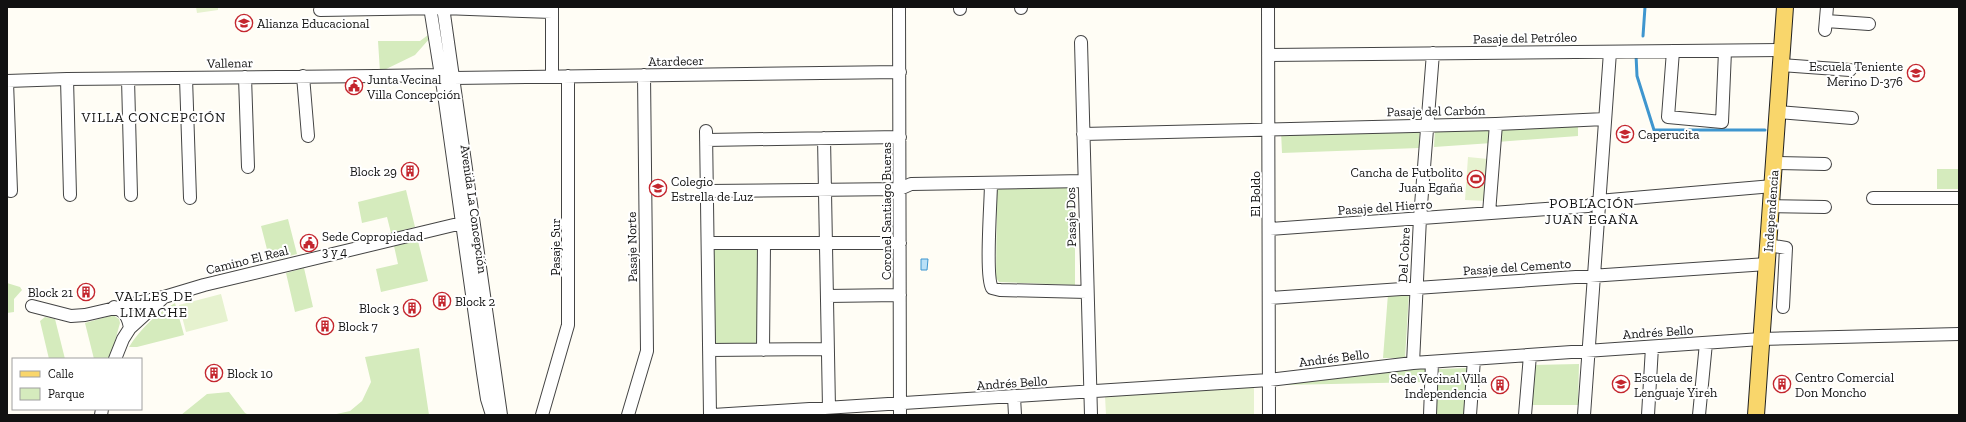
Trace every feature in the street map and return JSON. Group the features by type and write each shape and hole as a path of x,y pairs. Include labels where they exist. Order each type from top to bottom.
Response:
{"main road":[{"name":"Independencia","path":"1756,415 1785,7"}],"street":[{"path":"320,10 443,7 552,9 552,77"},
{"name":"Avenida La Concepción","path":"443,7 501,415"},
{"name":"Coronel Santiago Bueras","path":"899,7 900,410"},
{"name":"El Boldo","path":"1268,7 1268,415"},
{"path":"1827,7 1826,26 1868,24"},
{"name":"Avenida La Concepción","path":"430,8 486,388 492,415"},
{"name":"Pasaje Dos","path":"1081,42 1090,415"},
{"path":"1673,51 1668,117 1722,122 1725,51"},
{"name":"Pasaje del Petróleo","path":"1268,55 1725,51 1782,58 1850,70"},
{"path":"1584,415 1598,201 1610,52"},
{"name":"Del Cobre","path":"1413,363 1420,218 1433,53"},
{"name":"Atardecer","path":"453,78 900,72"},
{"name":"Vallenar","path":"7,82 67,79 303,76 440,75 453,78"},
{"name":"Pasaje Norte","path":"628,415 647,351 644,75"},
{"path":"303,76 308,136"},
{"name":"Pasaje Sur","path":"542,415 568,325 568,76"},
{"path":"245,77 248,167"},
{"path":"186,78 190,198"},
{"path":"67,79 70,194"},
{"path":"128,79 131,195"},
{"path":"7,82 11,191"},
{"path":"1778,112 1852,118"},
{"name":"Pasaje del Carbón","path":"1083,134 1268,128 1496,124 1605,118"},
{"path":"1489,213 1496,124"},
{"path":"711,415 706,135 900,138"},
{"path":"824,138 828,408"},
{"path":"1774,164 1825,164"},
{"path":"707,191 900,189 911,184 1084,181"},
{"path":"991,183 989,274 992,288 1000,290 1087,292"},
{"name":"Pasaje del Hierro","path":"1269,229 1588,206 1598,201 1772,186"},
{"path":"1873,198 1959,198"},
{"path":"1771,206 1825,207"},
{"name":"Camino El Real","path":"115,358 130,328 164,297 204,285 462,223"},
{"path":"708,243 900,243"},
{"path":"763,350 764,244"},
{"path":"1768,245 1786,248 1783,307"},
{"name":"Pasaje del Cemento","path":"1269,298 1767,264"},
{"path":"827,296 900,295"},
{"path":"32,306 71,316 85,315 114,307 164,297"},
{"path":"114,307 127,315 130,328"},
{"name":"Andrés Bello","path":"711,415 828,408 900,410 1014,397 1269,380 1413,363 1761,339 1959,334"},
{"path":"1699,415 1706,343"},
{"path":"1648,415 1652,347"},
{"path":"709,350 828,349"},
{"path":"1525,415 1530,355"},
{"path":"1470,415 1474,359"},
{"path":"1430,415 1432,362"},
{"path":"1014,397 1015,415"}],"green space":[{"path":"196,7 218,7 218,10 197,13"},
{"path":"428,35 430,38 415,55 380,72 378,41 420,41"},
{"path":"1578,123 1578,136 1497,142 1499,127"},
{"path":"1420,127 1419,148 1282,153 1281,131"},
{"path":"1493,128 1492,143 1434,147 1435,129"},
{"name":"Cancha de Futbolito Juan Egaña","path":"1468,157 1488,159 1485,201 1465,200"},
{"path":"1937,169 1959,169 1959,189 1937,189"},
{"path":"1075,183 1075,285 999,282 996,278 997,187"},
{"path":"406,190 415,227 391,233 387,217 362,223 358,202"},
{"path":"288,219 297,254 270,261 261,226"},
{"path":"418,241 428,281 381,292 376,269 398,264 394,246"},
{"path":"712,246 760,246 760,346 714,346"},
{"path":"304,268 313,307 295,312 286,273"},
{"path":"7,283 20,287 22,290 14,299 14,312 7,313"},
{"path":"1409,293 1405,358 1383,358 1388,294"},
{"path":"221,294 228,321 186,332 179,305"},
{"path":"175,303 184,335 137,347 129,347 149,322"},
{"path":"113,315 119,319 120,323 110,358 94,358 85,323"},
{"path":"45,317 55,319 65,358 49,358 40,321"},
{"path":"419,348 429,415 332,415 350,411 362,401 371,382 365,357"},
{"path":"1579,364 1578,405 1529,405 1532,365"},
{"path":"1426,366 1425,382 1284,385 1284,379"},
{"path":"1467,368 1464,415 1436,415 1439,369"},
{"path":"1254,386 1254,415 1106,415 1105,396"},
{"path":"229,392 245,413 249,415 181,415 207,394"}],"water":[{"path":"921,259 928,259 927,270 921,270"}],"waterway":[{"path":"1643,36 1645,7"},
{"path":"1636,55 1637,76 1654,130 1765,130"}],"place":[{"name":"Alianza Educacional","path":"244,23"},
{"name":"Escuela Teniente Merino D-376","path":"1916,73"},
{"name":"Junta Vecinal Villa Concepción","path":"354,86"},
{"name":"Caperucita","path":"1625,134"},
{"name":"Block 29","path":"410,171"},
{"name":"Cancha de Futbolito Juan Egaña","path":"1476,179"},
{"name":"Colegio Estrella de Luz","path":"658,188"},
{"name":"Sede Copropiedad 3 y 4","path":"309,243"},
{"name":"Block 21","path":"86,292"},
{"name":"Block 2","path":"442,301"},
{"name":"Block 3","path":"412,308"},
{"name":"Block 7","path":"325,326"},
{"name":"Block 10","path":"214,373"},
{"name":"Escuela de Lenguaje Yireh","path":"1621,384"},
{"name":"Centro Comercial Don Moncho","path":"1782,384"},
{"name":"Sede Vecinal Villa Independencia","path":"1500,385"}],"district":[{"name":"VILLA CONCEPCIÓN","path":"154,117"},
{"name":"POBLACIÓN JUAN EGAÑA","path":"1592,212"},
{"name":"VALLES DE LIMACHE","path":"154,304"}]}
